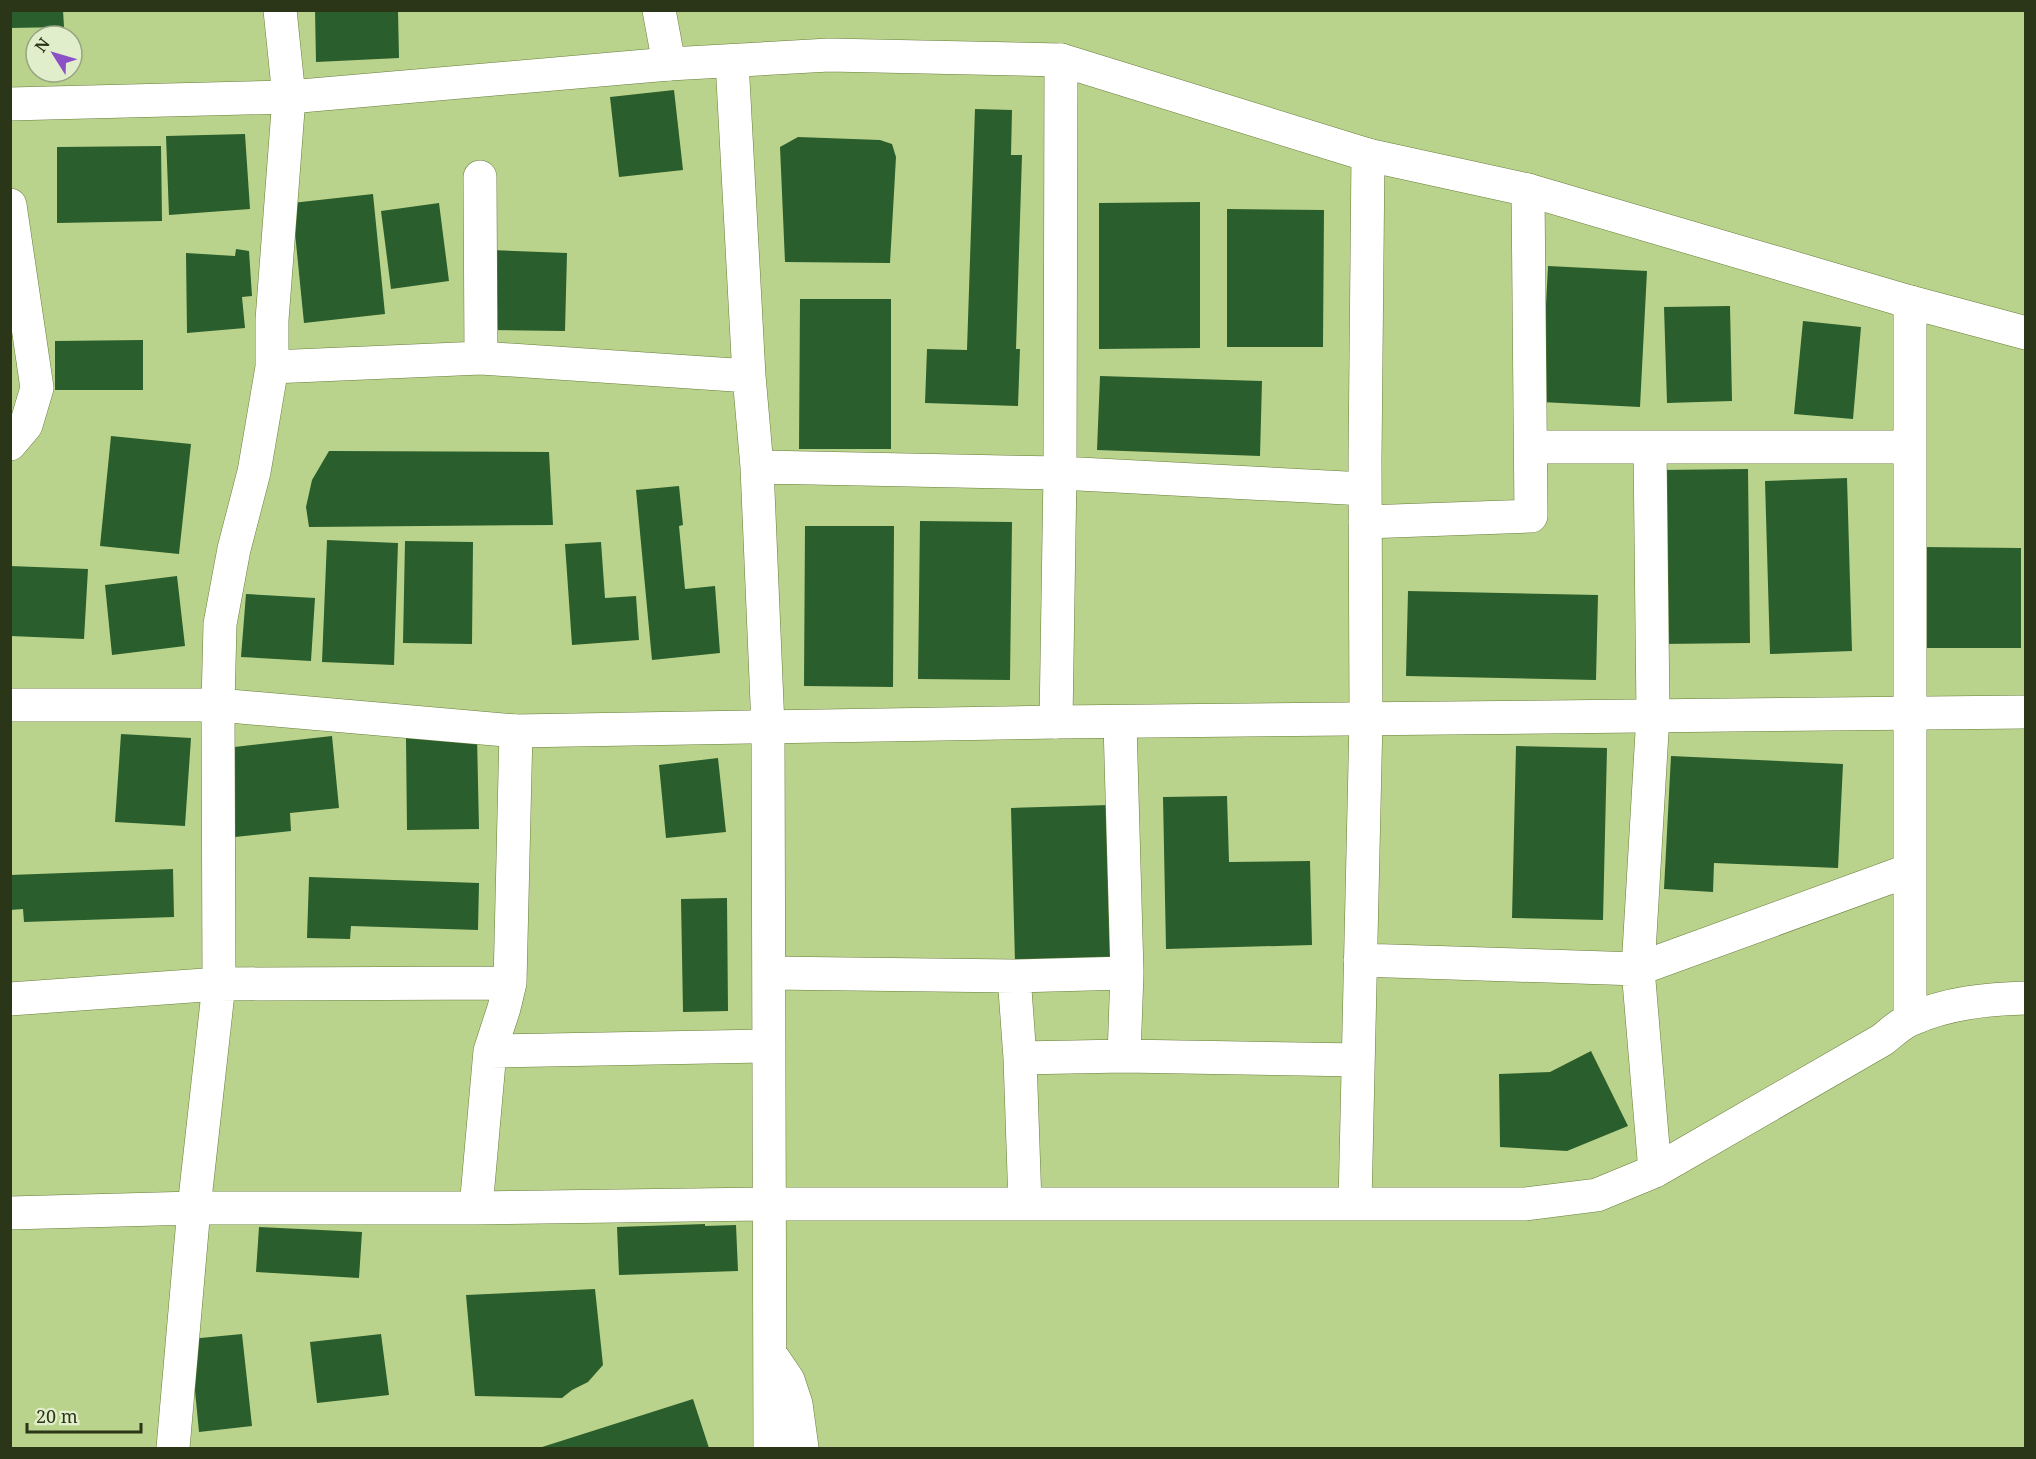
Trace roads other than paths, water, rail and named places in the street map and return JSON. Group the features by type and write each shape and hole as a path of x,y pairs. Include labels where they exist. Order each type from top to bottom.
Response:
{"street":[{"path":"173,1449 194,1208 219,984 220,624 234,549 254,472 272,367 272,320 289,97 280,10"},
{"path":"659,10 669,64"},
{"path":"10,104 289,97 669,64 829,55 1060,60 1368,155 1528,190 1910,302 2025,333"},
{"path":"1056,722 1060,473 1060,60"},
{"path":"732,61 749,376 757,467 768,727 770,1449"},
{"path":"1355,1204 1366,719 1365,489 1368,155"},
{"path":"480,177 481,358"},
{"path":"1365,522 1531,516 1528,190"},
{"path":"10,205 37,388 26,425 10,444"},
{"path":"1910,302 1910,1019"},
{"path":"272,367 481,358 749,376"},
{"path":"1530,447 1910,447"},
{"path":"1650,447 1653,716 1638,969 1655,1171"},
{"path":"757,467 1060,473 1365,489"},
{"path":"10,705 218,705 516,731 1056,722 2025,712"},
{"path":"1120,723 1127,973 1124,1056"},
{"path":"476,1208 490,1051 510,983 516,731"},
{"path":"1360,960 1638,969 1910,870"},
{"path":"769,972 1014,976 1127,973"},
{"path":"1014,976 1020,1058 1025,1204"},
{"path":"10,999 219,984 510,983"},
{"path":"10,1213 194,1208 476,1208 769,1204 1526,1204 1598,1195 1655,1171 1882,1040 1910,1019 1946,1007 1998,999 2025,998"},
{"path":"490,1051 769,1046"},
{"path":"1020,1058 1124,1056 1358,1060"},
{"path":"770,1353 788,1380 796,1404 802,1449"}]}
